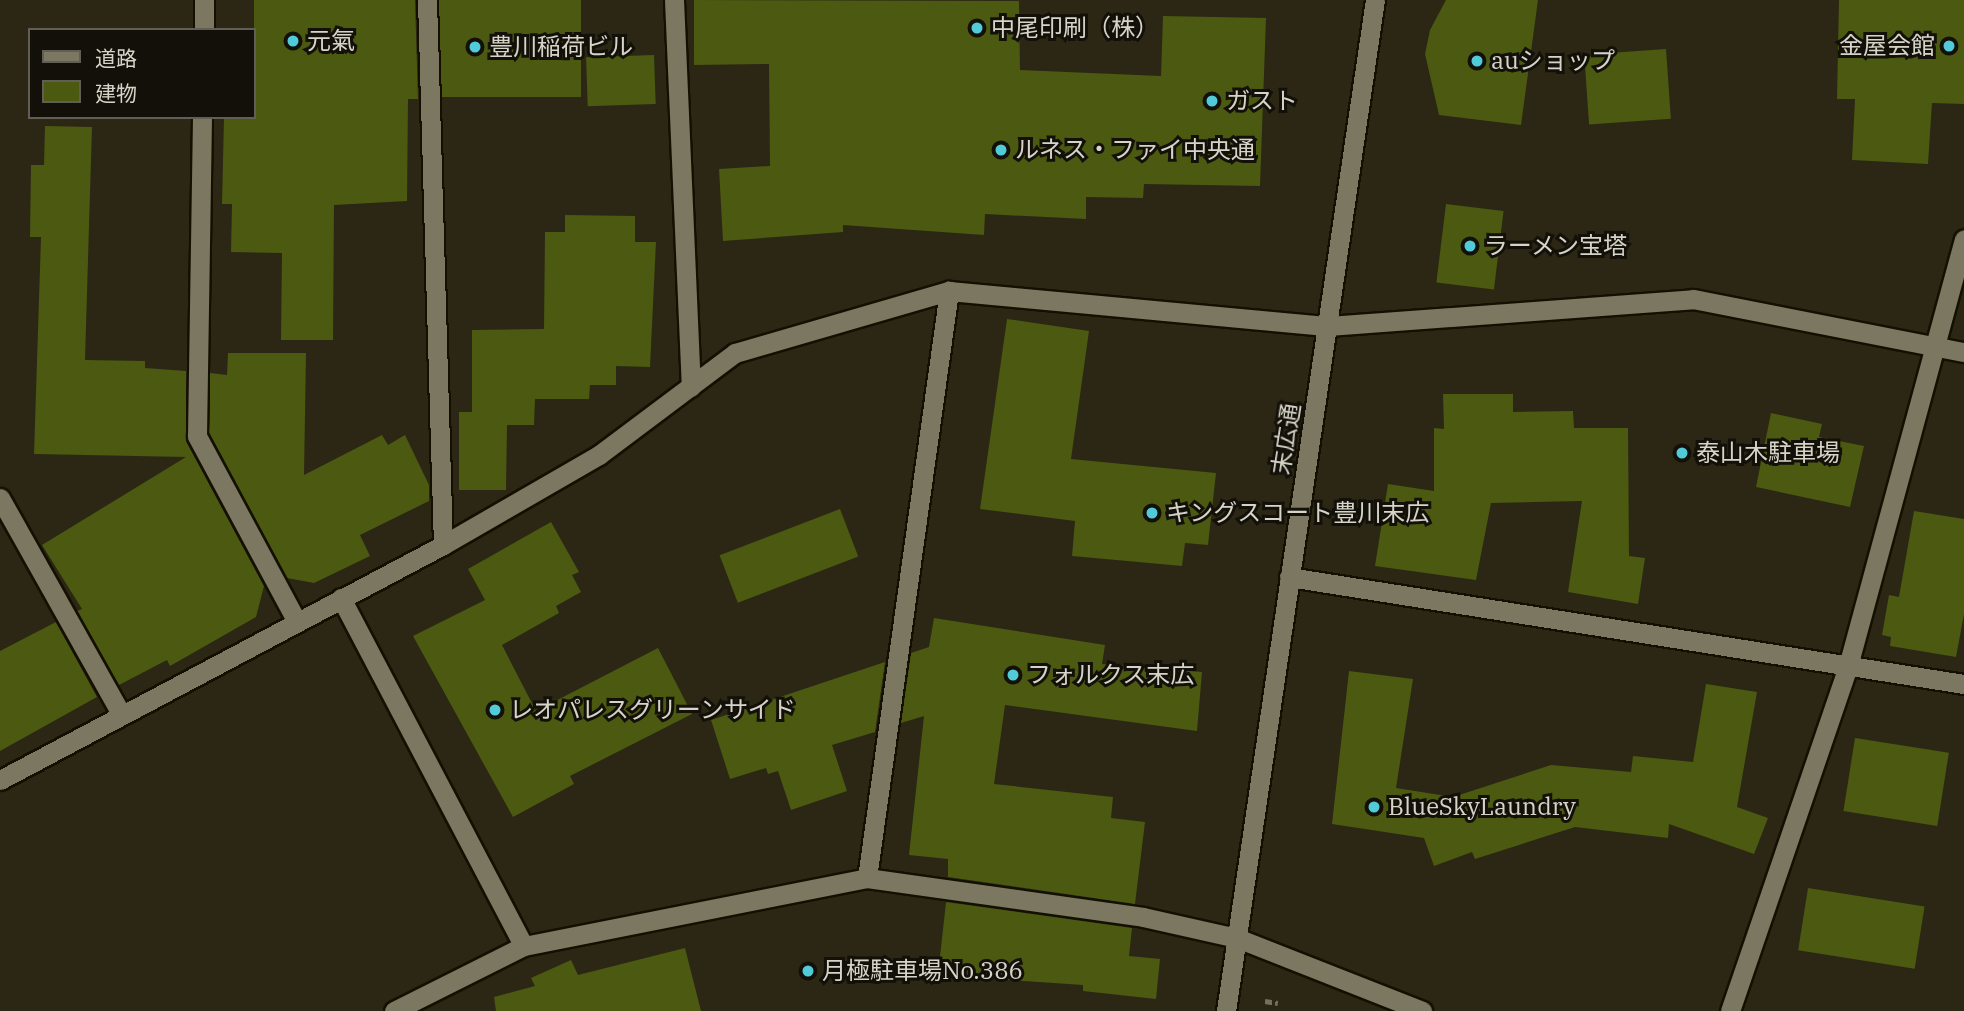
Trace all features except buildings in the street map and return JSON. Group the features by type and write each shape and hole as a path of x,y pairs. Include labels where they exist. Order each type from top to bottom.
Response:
{"street":[{"path":"204,0 204,28"},
{"path":"427,0 443,545"},
{"path":"674,0 691,387"},
{"name":"末広通","path":"1226,1011 1375,0"},
{"path":"202,119 197,436 297,622"},
{"path":"1730,1011 1847,666 1964,239"},
{"path":"867,878 949,291"},
{"path":"0,780 443,545 600,454 736,354 949,291 1328,326 1693,299 1964,352"},
{"path":"0,498 121,714"},
{"path":"1289,577 1964,684"},
{"path":"341,598 524,946"},
{"path":"394,1011 524,946 867,878 1143,917 1237,938 1422,1011"}],"place":[{"name":"中尾印刷（株）","path":"977,28"},
{"name":"元氣","path":"293,41"},
{"name":"金屋会館","path":"1949,46"},
{"name":"豊川稲荷ビル","path":"475,47"},
{"name":"auショップ","path":"1477,61"},
{"name":"ガスト","path":"1212,101"},
{"name":"ルネス・ファイ中央通","path":"1001,150"},
{"name":"ラーメン宝塔","path":"1470,246"},
{"name":"泰山木駐車場","path":"1682,453"},
{"name":"キングスコート豊川末広","path":"1152,513"},
{"name":"フォルクス末広","path":"1013,675"},
{"name":"レオパレスグリーンサイド","path":"495,710"},
{"name":"BlueSkyLaundry","path":"1374,807"},
{"name":"月極駐車場No.386","path":"808,971"}]}
